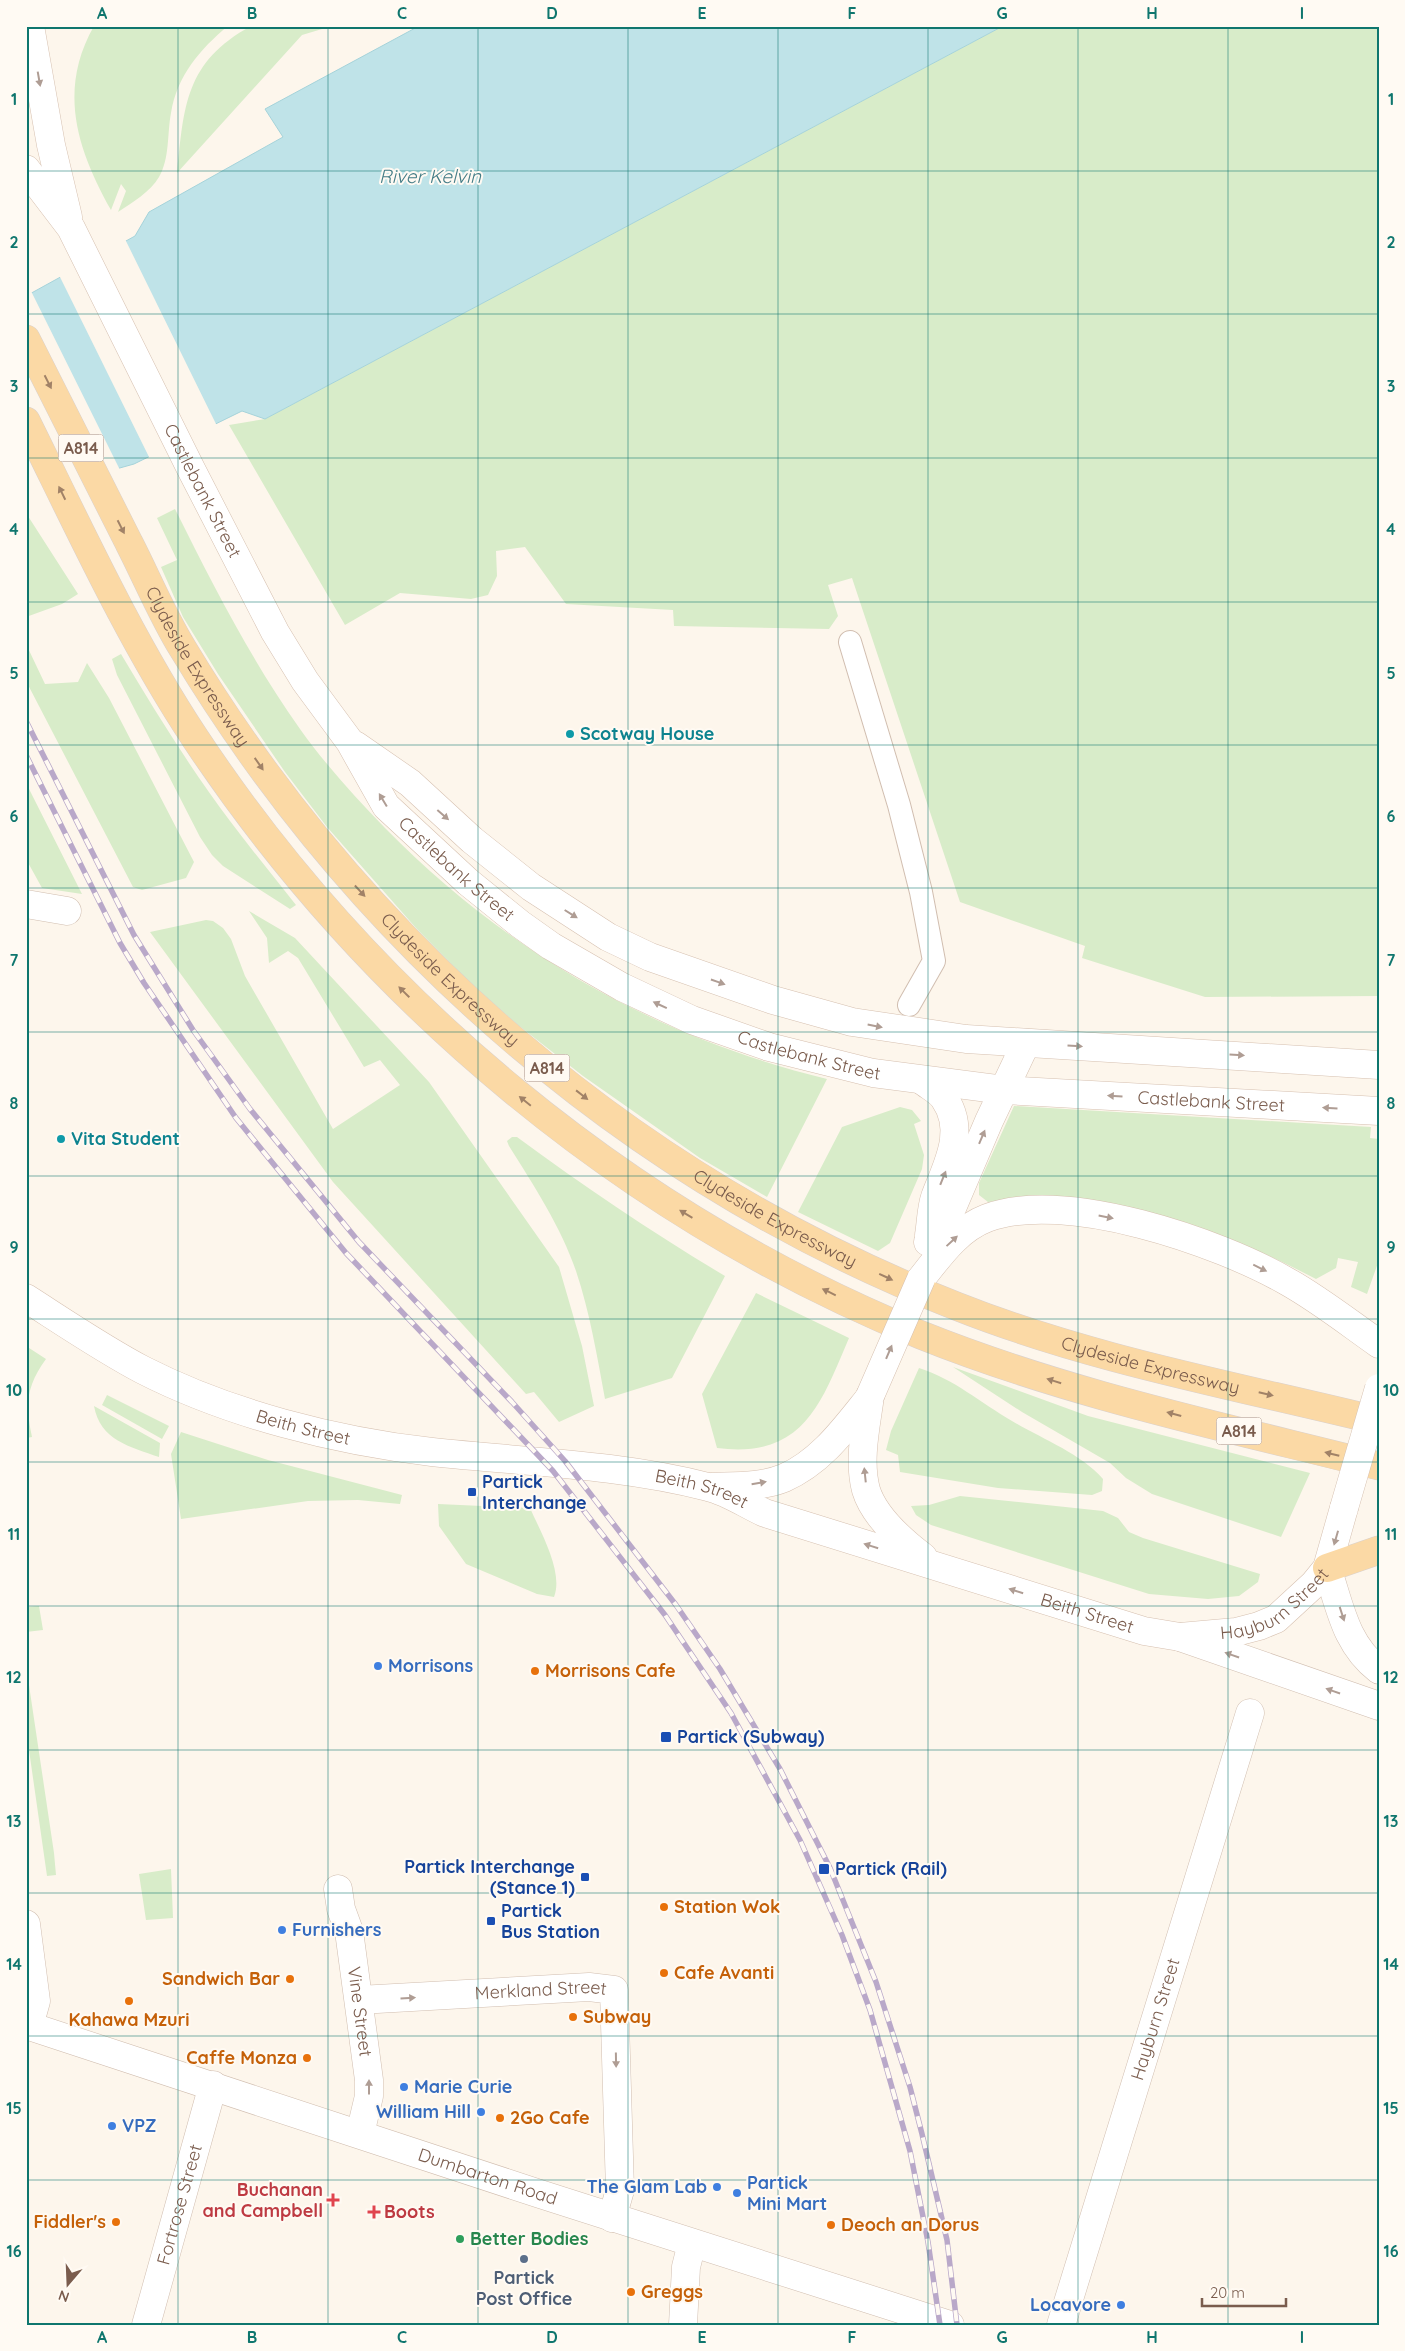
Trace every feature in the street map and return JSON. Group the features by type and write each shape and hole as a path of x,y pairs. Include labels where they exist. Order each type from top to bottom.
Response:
{"main road":[{"name":"Castlebank Street","path":"31,29 51,144 71,228"},
{"name":"Castlebank Street","path":"26,169 71,228 190,469 275,632 305,681 350,742 386,806 430,848 509,915 551,946 639,996 692,1020 769,1047 873,1073 1004,1090 1379,1111"},
{"name":"Clydeside Expressway","path":"26,339 180,645 235,730 283,798 346,876 432,966 517,1044 625,1129 723,1193 810,1240 889,1278 957,1307 1034,1334 1134,1362 1379,1421"},
{"name":"A814","path":"26,420 115,599 158,680 195,738 248,813 314,896 370,958 469,1053 524,1101 620,1172 734,1242 796,1276 919,1334 1027,1373 1100,1394 1379,1466"},
{"name":"Castlebank Street","path":"350,742 410,783 472,840 531,887 608,937 650,957 773,1000 852,1022 893,1030 966,1039 1379,1065"},
{"path":"509,915 531,887"},
{"path":"26,904 67,911"},
{"path":"928,1242 952,1208 1026,1043"},
{"path":"710,1487 755,1484 782,1478 794,1472 828,1448 870,1396 921,1279 934,1200 953,1152 955,1136 952,1116 944,1098 923,1081"},
{"path":"921,1279 949,1243 968,1228 986,1218 1009,1212 1045,1210 1073,1212 1105,1217 1156,1230 1245,1260 1287,1281 1326,1305 1379,1344"},
{"name":"Beith Street","path":"26,1298 108,1351 170,1383 282,1422 388,1445 618,1471 710,1487 765,1513 1144,1631 1180,1637 1379,1706"},
{"name":"Hayburn Street","path":"1180,1637 1236,1632 1276,1619 1314,1584 1327,1568 1379,1388"},
{"path":"870,1396 863,1458 866,1490 885,1523 907,1546 934,1566"},
{"path":"1379,1550 1327,1568 1351,1640 1368,1662 1379,1670"},
{"name":"Hayburn Street","path":"1061,2325 1250,1713"},
{"name":"Vine Street","path":"338,1889 341,1909 349,1931 369,2080 369,2096 360,2134"},
{"path":"26,1924 36,2001 28,2026"},
{"name":"Merkland Street","path":"359,2000 589,1987 614,1990 620,2190 612,2218"},
{"name":"Dumbarton Road","path":"28,2026 612,2218 950,2325"},
{"name":"Fortrose Street","path":"146,2325 212,2085"},
{"path":"683,2325 686,2268 692,2243"}],"street":[{"path":"850,642 899,805 921,892 934,961 909,1004"}],"green space":[{"path":"94,26 228,26 199,54 178,87 171,113 165,162 159,177 146,192 118,212 126,191 121,184 111,210 89,166 76,120 74,97 76,74 83,50"},
{"path":"251,26 332,26 302,35 177,173 186,107 200,71 229,40"},
{"path":"1003,26 1379,26 1379,996 1205,997 1082,958 1085,946 960,902 852,578 828,585 838,616 829,629 674,626 673,610 566,604 525,547 496,551 497,576 488,595 471,599 400,593 345,625 229,425 265,419"},
{"path":"175,509 218,594 249,649 300,729 330,768 385,828 433,873 482,914 534,952 588,985 645,1014 703,1040 764,1061 827,1079 767,1197 700,1158 583,1076 518,1025 469,982 416,928 327,827 285,772 218,674 183,617 161,567 177,560 157,518"},
{"path":"26,513 78,594 62,604 26,617"},
{"path":"26,644 45,684 78,682 87,663 109,698 194,862 186,878 142,890 133,887 26,681"},
{"path":"121,654 201,781 296,905 290,909 223,866 212,855 200,837 117,675 112,659"},
{"path":"26,783 82,894 42,888 26,859"},
{"path":"249,911 295,938 429,1082 559,1267 582,1346 594,1406 559,1422 534,1392 526,1394 333,1182 150,932 206,920 213,921 223,928 231,939 245,976 333,1129 400,1085 380,1060 364,1067 298,958 288,951 269,963 267,938"},
{"path":"1014,1106 1371,1127 1370,1138 1379,1139 1379,1260 1367,1294 1351,1287 1358,1262 1338,1258 1336,1268 1316,1279 1233,1240 1147,1211 1087,1200 1062,1198 988,1202 979,1195 979,1183"},
{"path":"900,1107 912,1110 921,1121 914,1124 924,1155 922,1169 890,1243 878,1251 798,1212 842,1127"},
{"path":"512,1137 517,1137 620,1209 725,1276 672,1378 605,1399 589,1319 576,1271 555,1223 509,1146 507,1141"},
{"path":"756,1293 849,1338 829,1385 818,1405 805,1422 789,1435 770,1445 746,1449 717,1448 702,1394"},
{"path":"26,1346 46,1359 34,1378 31,1387 28,1415 32,1437 26,1438"},
{"path":"953,1367 1088,1416 1310,1473 1281,1537 1152,1494 1126,1478 1110,1463 1022,1412"},
{"path":"919,1368 944,1378 1012,1421 1072,1454 1103,1479 1102,1491 1092,1495 998,1488 900,1472 898,1455 886,1450 891,1431"},
{"path":"107,1395 169,1426 162,1439 102,1405"},
{"path":"94,1406 160,1443 159,1457 137,1450 110,1434 97,1418"},
{"path":"181,1432 268,1460 402,1495 400,1504 358,1500 308,1501 181,1519 171,1454"},
{"path":"960,1496 1103,1511 1118,1518 1129,1532 1260,1574 1258,1582 1239,1596 1208,1599 1149,1594 931,1525 916,1515 911,1506 929,1505"},
{"path":"438,1504 530,1508 550,1552 556,1576 554,1597 537,1594 466,1564 439,1526"},
{"path":"39,1606 43,1630 26,1632 26,1607"},
{"path":"26,1665 56,1875 47,1876 26,1729"},
{"path":"171,1869 173,1918 146,1920 139,1874"}],"water":[{"name":"River Kelvin","path":"419,26 1003,26 265,419 242,411 134,464 34,492 26,483 26,296 135,236 149,212 283,137 265,109"}],"pier":[{"path":"125,239 217,426 150,459 59,275"},
{"path":"31,291 120,470 34,494 26,484 26,294"}],"railway":[{"path":"26,721 134,935 193,1030 250,1109 359,1242 512,1402 565,1461 676,1605 720,1669 780,1769 830,1868 876,1982 910,2087 947,2240 957,2325"},
{"path":"26,755 120,943 144,983 236,1118 346,1253 553,1471 665,1615 731,1713 800,1840 842,1935 870,2010 910,2151 928,2242 940,2325"}],"place":[{"name":"Scotway House","path":"570,734"},
{"name":"Vita Student","path":"61,1139"},
{"name":"Partick Interchange","path":"472,1492"},
{"name":"Morrisons","path":"378,1666"},
{"name":"Morrisons Cafe","path":"535,1671"},
{"name":"Partick (Subway)","path":"666,1737"},
{"name":"Partick (Rail)","path":"824,1869"},
{"name":"Partick Interchange (Stance 1)","path":"585,1877"},
{"name":"Station Wok","path":"664,1907"},
{"name":"Partick Bus Station","path":"491,1921"},
{"name":"Furnishers","path":"282,1930"},
{"name":"Cafe Avanti","path":"664,1973"},
{"name":"Sandwich Bar","path":"290,1979"},
{"name":"Kahawa Mzuri","path":"129,2001"},
{"name":"Subway","path":"573,2017"},
{"name":"Caffe Monza","path":"307,2058"},
{"name":"Marie Curie","path":"404,2087"},
{"name":"William Hill","path":"481,2112"},
{"name":"2Go Cafe","path":"500,2118"},
{"name":"VPZ","path":"112,2126"},
{"name":"The Glam Lab","path":"717,2187"},
{"name":"Partick Mini Mart","path":"737,2193"},
{"name":"Buchanan and Campbell","path":"333,2200"},
{"name":"Boots","path":"374,2212"},
{"name":"Fiddler's","path":"116,2222"},
{"name":"Deoch an Dorus","path":"831,2225"},
{"name":"Better Bodies","path":"460,2239"},
{"name":"Partick Post Office","path":"524,2259"},
{"name":"Greggs","path":"631,2292"},
{"name":"Locavore","path":"1121,2305"}]}
